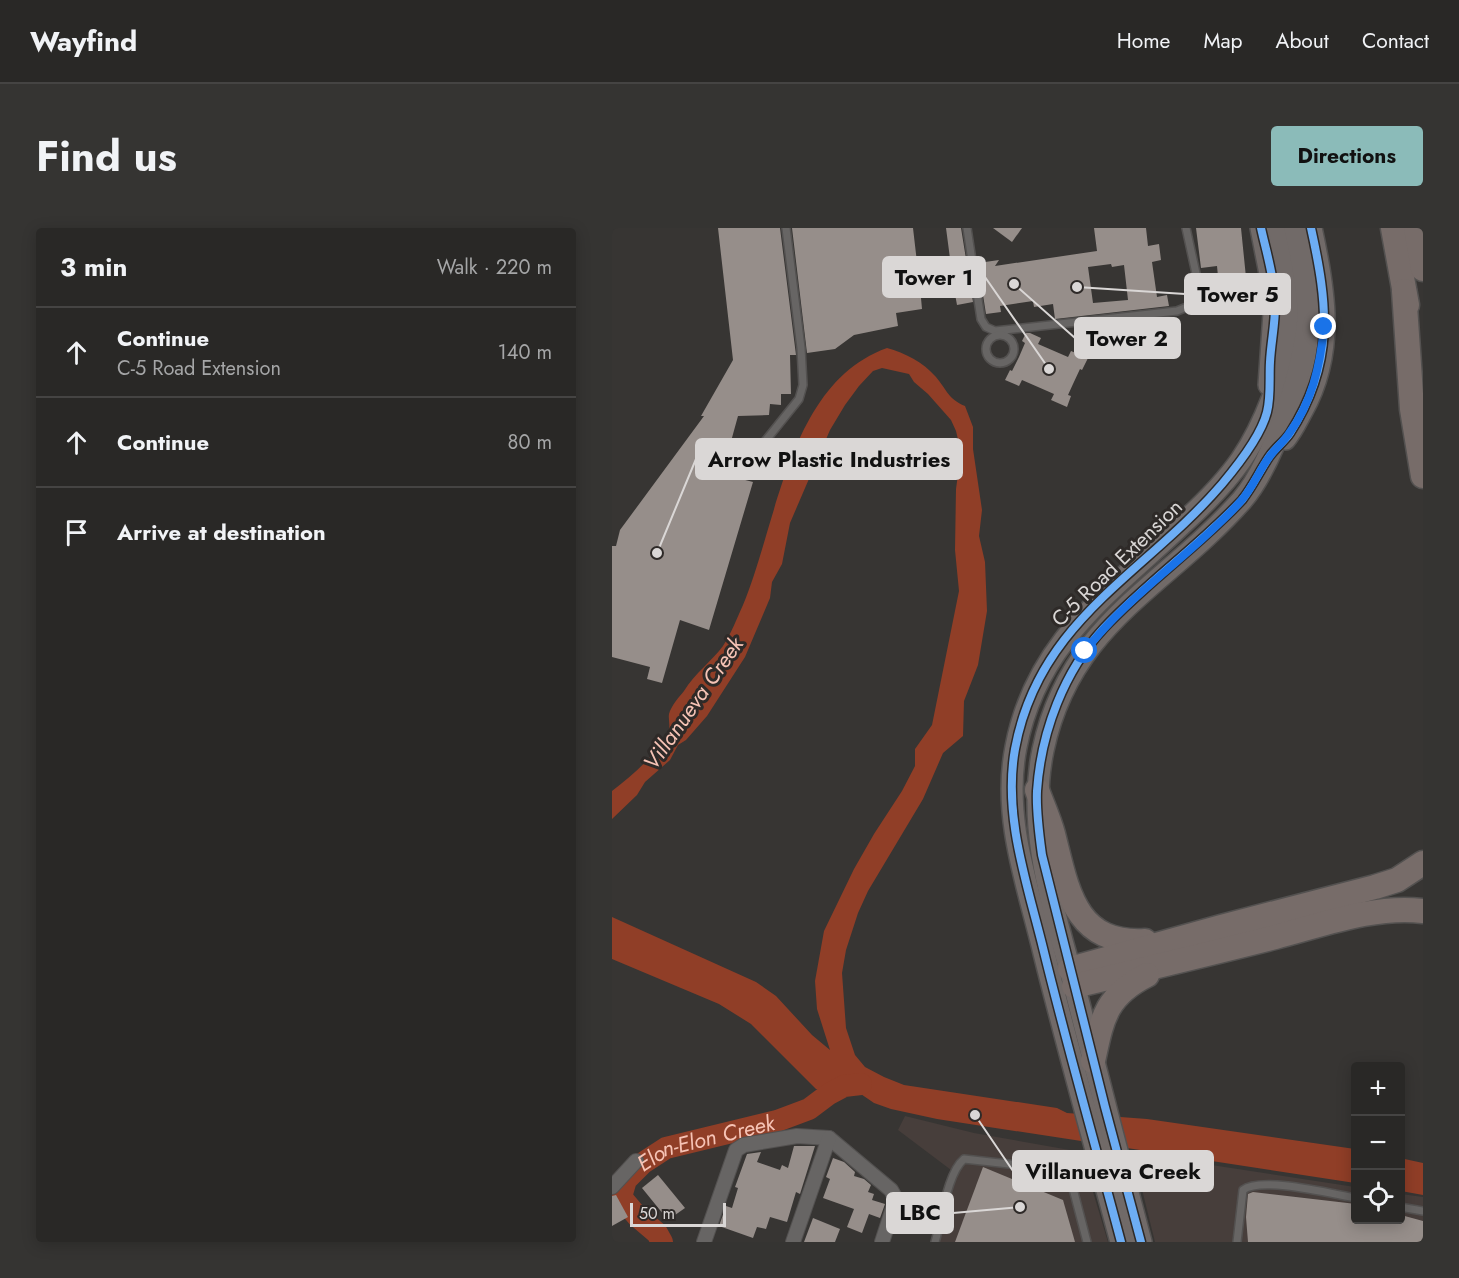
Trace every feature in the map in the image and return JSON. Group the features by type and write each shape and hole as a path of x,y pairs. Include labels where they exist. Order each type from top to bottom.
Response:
{"highway":[{"path":"1393,228 1404,291 1423,369"},
{"path":"1416,228 1423,269"},
{"path":"1404,291 1412,409 1423,476"},
{"path":"1037,790 1052,832 1068,890 1089,924 1110,939 1124,942 1180,939"},
{"path":"1072,977 1180,939 1376,887 1407,875 1423,863"},
{"path":"1072,977 1167,964 1365,914 1399,909 1423,911"},
{"path":"1093,1061 1102,1020 1111,1001 1138,979 1167,964"}],"main road":[{"path":"1261,228 1275,298 1267,412"},
{"name":"C-5 Road Extension","path":"1121,1242 1105,1107 1042,855 1037,790 1052,716 1067,682 1085,651 1118,615 1242,500 1269,457 1298,375 1297,343 1291,296 1279,228"},
{"name":"C-5 Road Extension","path":"1141,1242 1110,1164 1083,1105 1013,822 1011,789 1015,750 1025,710 1040,676 1060,643 1113,587 1216,491 1242,459 1267,412 1308,312 1295,228"},
{"path":"1269,457 1289,434 1310,396 1318,373 1325,308 1322,280 1311,228"}],"street":[{"path":"704,1242 736,1150 744,1145 797,1136 829,1138 891,1190 896,1199 882,1242"},
{"path":"793,1242 829,1138"},
{"path":"612,1187 636,1161"}],"lane":[{"path":"746,465 799,399 803,385 801,348 786,228"},
{"path":"967,228 981,319 986,327 1011,340"},
{"path":"1014,330 1011,340 1014,350 1010,359 1005,362 994,362 987,354 986,348 987,342 995,333 1014,330 1177,311 1192,305 1199,287 1186,228"},
{"path":"935,1242 951,1184 959,1164 964,1159 1053,1169 1067,1174 1071,1181 1087,1242"},
{"path":"1237,1242 1245,1188 1263,1185 1295,1187 1351,1197"},
{"path":"1405,1208 1423,1211"}],"shaded area":[{"path":"905,1116 974,1133 1081,1152 1108,1242 931,1242 955,1173 898,1130"},
{"path":"1133,1153 1351,1186 1351,1224 1405,1224 1405,1195 1423,1197 1423,1242 1155,1242"}],"water":[{"path":"887,348 925,367 951,397 965,406 973,427 973,449 982,510 979,536 985,562 987,611 978,665 964,701 963,736 943,753 923,799 868,891 846,950 842,973 846,1028 855,1055 865,1067 904,1085 1057,1108 1067,1113 1147,1119 1351,1148 1351,1182 937,1119 874,1103 855,1090 816,1089 751,1024 719,1004 612,959 612,917 756,982 776,996 812,1035 830,1050 817,1009 815,981 824,931 854,869 902,791 915,766 915,749 932,725 959,591 955,550 956,489 961,452 951,420 909,374 882,368 873,371 845,405 830,430 790,523 782,564 772,582 770,598 745,657 707,716 686,740 678,745 670,760 645,782 637,795 612,819 612,791 636,772 651,756 668,732 669,714 673,705 693,678 719,652 729,636 755,571 791,458 808,423 828,391 854,366"},
{"path":"1405,1159 1423,1163 1423,1195 1405,1192"}],"building":[{"path":"718,228 780,228 796,355 790,355 791,394 781,394 781,405 770,404 769,415 738,416 722,474 753,482 709,630 680,620 662,683 647,679 650,667 612,657 612,546 616,546 620,530 704,416 701,416 733,360"},
{"path":"792,228 913,228 918,271 951,266 946,228 961,228 973,302 957,305 955,294 921,298 922,309 896,313 898,326 854,335 835,349 807,353"},
{"path":"993,228 1022,228 1012,242"},
{"path":"1094,228 1146,228 1148,246 1159,244 1161,260 1152,262 1157,297 1167,295 1169,306 1055,319 1053,304 1034,307 1033,301 1000,306 1001,312 986,314 978,263 999,260 995,266 1097,251","holes":["1111,264 1112,267 1124,265 1128,300 1093,303 1088,267"]},
{"path":"1196,228 1241,228 1249,307 1207,311 1205,289 1219,287 1217,266 1201,268"},
{"path":"1026,333 1041,338 1038,344 1068,357 1071,351 1088,358 1082,370 1080,369 1068,395 1071,396 1067,407 1051,400 1054,394 1022,380 1019,386 1005,380 1019,357 1025,343 1022,341"},
{"path":"794,1146 815,1146 800,1194 796,1192 787,1222 770,1217 766,1229 757,1227 753,1238 719,1226 726,1206 732,1208 738,1188 735,1187 747,1154 761,1152 757,1162 780,1170 782,1165 788,1168"},
{"path":"833,1158 844,1162 855,1172 854,1176 864,1179 871,1185 868,1192 874,1194 872,1200 885,1204 880,1218 869,1214 862,1233 847,1227 854,1209 823,1198 830,1179 826,1177"},
{"path":"983,1167 1063,1200 1075,1242 955,1242"},
{"path":"658,1175 685,1208 668,1220 642,1188"},
{"path":"1253,1192 1351,1203 1351,1224 1405,1224 1405,1216 1423,1221 1423,1242 1248,1242 1246,1217 1248,1194"},
{"path":"616,1195 628,1217 612,1226 612,1196"},
{"path":"813,1218 840,1229 835,1242 804,1242"}],"waterway":[{"name":"Elon-Elon Creek","path":"662,1242 657,1233 637,1216 621,1197 626,1180 643,1163 666,1148 777,1121 809,1109 844,1086 861,1084"}],"cycle path":[{"path":"1121,1242 1018,849 1012,799 1015,749 1028,704 1047,665 1071,632 1099,602 1192,516 1222,484 1260,431 1269,400 1275,308 1270,264 1261,228"},
{"path":"1141,1242 1042,855 1037,807 1039,769 1049,725 1057,703 1077,663 1090,645 1121,611 1242,500 1269,457 1290,433 1305,407 1315,382 1324,333 1321,283 1311,228"}],"place":[{"name":"Tower 2","path":"1014,284"},
{"name":"Tower 5","path":"1077,287"},
{"name":"Tower 1","path":"1049,369"},
{"name":"Arrow Plastic Industries","path":"657,553"},
{"name":"Villanueva Creek","path":"975,1115"},
{"name":"LBC","path":"1020,1207"}],"route":[{"path":"1085,651 1105,627 1230,513 1251,489 1269,457 1289,434 1310,396 1318,373 1324,327"}]}
